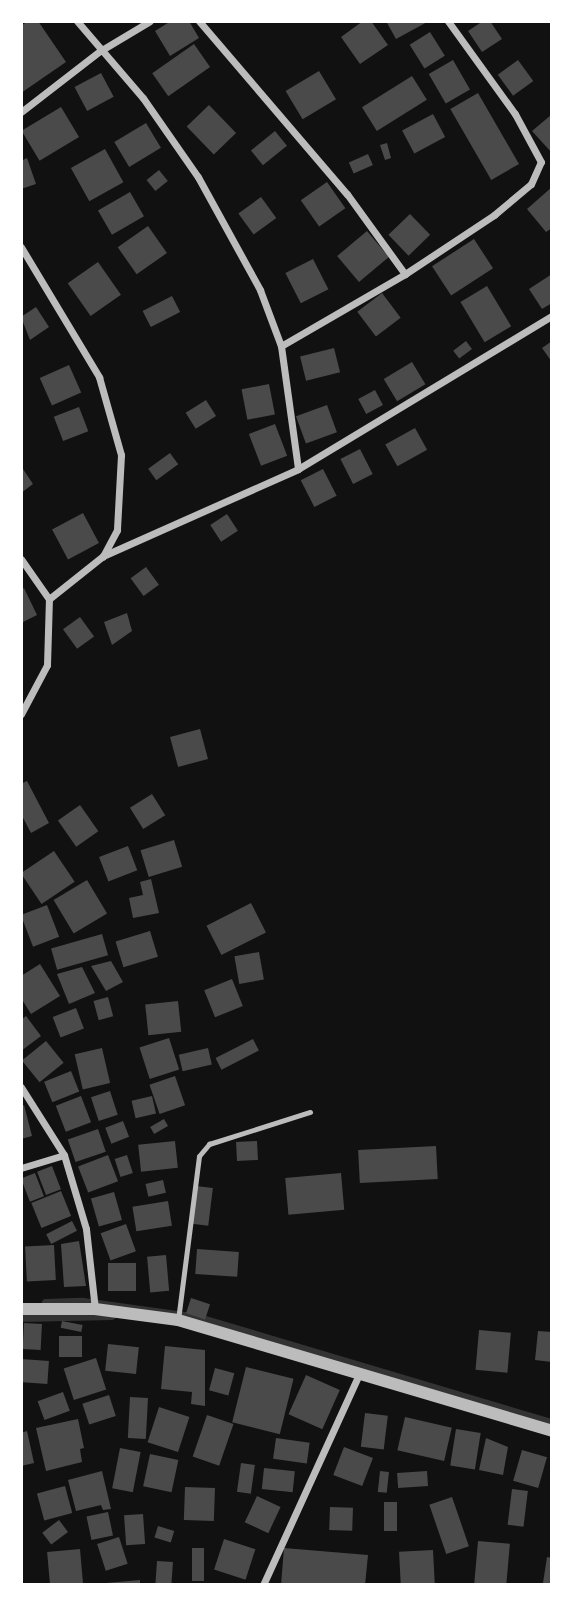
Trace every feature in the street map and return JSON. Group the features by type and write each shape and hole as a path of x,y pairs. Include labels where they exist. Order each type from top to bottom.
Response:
{"street":[{"path":"77,21 143,98 198,177 260,290 281,346 298,469"},
{"path":"21,112 100,51 149,21"},
{"path":"199,21 340,184 405,274"},
{"path":"281,346 405,274 494,215 531,184 541,162 515,114 448,21"},
{"path":"21,247 99,377 121,455 117,530 103,556"},
{"path":"49,599 103,556 298,469 552,317"},
{"path":"21,559 49,599 47,665 21,714"},
{"path":"21,1087 64,1155 86,1228 95,1309"},
{"path":"21,1168 64,1155"},
{"path":"21,1310 95,1309 178,1321 360,1372 552,1431"},
{"path":"263,1585 360,1372"}],"lane":[{"path":"178,1321 199,1156 209,1144 310,1112"}],"building":[{"path":"28,21 38,21 66,62 21,93 21,26"},
{"path":"171,21 189,21 199,38 170,56 155,31"},
{"path":"363,21 371,21 388,45 360,64 341,37"},
{"path":"386,21 429,21 396,39"},
{"path":"483,21 490,21 502,39 482,52 468,31"},
{"path":"430,32 445,56 424,68 410,45"},
{"path":"194,44 210,67 168,96 152,73"},
{"path":"453,60 470,89 446,103 429,74"},
{"path":"518,60 533,81 513,96 498,75"},
{"path":"319,71 336,99 303,119 286,91"},
{"path":"101,73 114,97 87,111 75,87"},
{"path":"412,76 427,100 377,131 362,107"},
{"path":"478,93 519,164 491,180 450,109"},
{"path":"209,105 236,133 214,155 187,127"},
{"path":"61,107 79,137 40,161 22,131"},
{"path":"433,114 445,137 414,153 402,130"},
{"path":"552,116 552,153 532,131"},
{"path":"146,123 161,148 129,167 114,142"},
{"path":"275,131 287,146 263,165 251,151"},
{"path":"387,143 391,158 385,160 380,145"},
{"path":"105,149 123,182 89,201 71,168"},
{"path":"368,154 373,165 354,174 349,163"},
{"path":"27,158 36,184 21,189 21,161"},
{"path":"159,170 168,181 155,191 147,180"},
{"path":"327,182 345,208 319,227 301,200"},
{"path":"552,187 552,228 546,232 527,209"},
{"path":"130,192 144,216 112,235 98,210"},
{"path":"261,197 276,218 254,234 238,213"},
{"path":"410,214 430,235 409,256 388,235"},
{"path":"148,226 167,253 137,274 118,247"},
{"path":"367,231 389,257 359,282 337,256"},
{"path":"474,239 493,268 451,296 432,266"},
{"path":"313,259 328,289 301,303 285,273"},
{"path":"98,262 121,295 91,316 68,283"},
{"path":"552,274 552,303 542,309 529,289"},
{"path":"487,286 511,326 485,342 460,302"},
{"path":"382,293 401,318 376,336 357,312"},
{"path":"172,296 180,312 151,327 143,311"},
{"path":"36,307 49,327 30,340 21,317"},
{"path":"466,341 472,349 459,359 453,351"},
{"path":"552,341 552,362 542,348"},
{"path":"334,348 340,372 306,381 300,356"},
{"path":"412,362 425,384 397,401 384,379"},
{"path":"69,365 81,392 52,405 40,378"},
{"path":"269,384 275,414 247,420 242,389"},
{"path":"375,390 383,405 366,414 358,399"},
{"path":"206,400 216,416 196,429 186,413"},
{"path":"327,405 337,432 306,444 296,416"},
{"path":"79,407 88,431 63,441 54,417"},
{"path":"275,424 287,456 261,466 249,434"},
{"path":"415,428 427,450 397,466 385,444"},
{"path":"360,449 373,474 353,484 340,459"},
{"path":"170,453 178,464 156,480 148,469"},
{"path":"21,466 33,484 21,493"},
{"path":"323,469 337,496 314,507 301,480"},
{"path":"83,513 99,543 68,559 52,529"},
{"path":"227,514 238,531 221,542 210,525"},
{"path":"146,567 159,585 144,596 131,578"},
{"path":"24,588 37,615 21,623 21,590"},
{"path":"127,613 132,631 112,645 104,622"},
{"path":"80,617 94,636 77,649 63,629"},
{"path":"200,729 208,759 178,767 170,737"},
{"path":"27,781 49,823 31,833 21,814 21,784"},
{"path":"152,794 165,815 143,829 130,808"},
{"path":"80,805 98,831 76,847 58,820"},
{"path":"174,840 182,867 149,877 141,850"},
{"path":"128,846 137,870 108,881 99,857"},
{"path":"54,851 75,882 42,904 21,873"},
{"path":"151,879 159,913 133,918 129,898 143,895 140,882"},
{"path":"87,880 107,913 74,934 54,900"},
{"path":"251,903 266,932 221,955 206,926"},
{"path":"47,905 59,937 33,947 21,915"},
{"path":"150,931 158,957 123,967 116,942"},
{"path":"102,934 108,955 57,970 51,949"},
{"path":"259,952 264,980 239,984 234,956"},
{"path":"111,961 123,982 106,991 91,966"},
{"path":"40,964 60,996 31,1014 21,998 21,976"},
{"path":"82,967 95,993 69,1004 57,974"},
{"path":"232,979 243,1006 215,1017 204,990"},
{"path":"108,997 113,1016 99,1020 94,1001"},
{"path":"178,1001 181,1032 148,1035 145,1004"},
{"path":"76,1008 84,1029 61,1037 53,1017"},
{"path":"26,1016 41,1036 21,1051 21,1020"},
{"path":"169,1038 179,1069 150,1079 140,1048"},
{"path":"253,1039 259,1051 221,1070 216,1058"},
{"path":"46,1041 64,1063 40,1082 22,1061"},
{"path":"102,1048 110,1083 83,1089 75,1054"},
{"path":"208,1048 212,1065 183,1071 179,1055"},
{"path":"71,1071 79,1091 52,1102 44,1082"},
{"path":"175,1076 185,1105 160,1114 149,1085"},
{"path":"110,1091 118,1115 99,1121 91,1097"},
{"path":"81,1096 91,1122 66,1132 56,1106"},
{"path":"152,1096 156,1114 136,1118 132,1101"},
{"path":"24,1105 32,1136 21,1139 21,1106"},
{"path":"164,1119 168,1126 154,1134 150,1127"},
{"path":"123,1121 129,1137 111,1144 105,1128"},
{"path":"98,1129 106,1152 76,1162 68,1139"},
{"path":"175,1141 178,1168 141,1172 138,1145"},
{"path":"257,1141 258,1160 237,1161 236,1142"},
{"path":"436,1146 438,1179 360,1183 358,1150"},
{"path":"108,1155 118,1181 88,1193 78,1166"},
{"path":"127,1155 133,1173 121,1177 115,1159"},
{"path":"52,1166 61,1189 46,1195 37,1172"},
{"path":"35,1173 44,1196 30,1202 21,1178"},
{"path":"341,1173 344,1210 288,1215 285,1178"},
{"path":"163,1180 166,1193 148,1197 145,1184"},
{"path":"196,1186 213,1188 208,1226 191,1224"},
{"path":"61,1191 71,1216 41,1228 31,1203"},
{"path":"114,1192 122,1220 99,1226 91,1199"},
{"path":"168,1201 172,1226 136,1231 132,1207"},
{"path":"72,1221 77,1231 51,1244 46,1234"},
{"path":"126,1224 136,1251 111,1260 101,1233"},
{"path":"79,1241 86,1286 64,1287 61,1244"},
{"path":"54,1245 56,1280 27,1281 25,1247"},
{"path":"197,1249 239,1252 237,1277 195,1274"},
{"path":"166,1255 169,1291 150,1293 147,1257"},
{"path":"108,1263 136,1263 136,1291 108,1291"},
{"path":"191,1298 210,1304 205,1319 186,1313"},
{"path":"62,1321 83,1325 81,1332 61,1328"},
{"path":"24,1323 42,1324 41,1350 23,1349"},
{"path":"479,1330 511,1333 507,1373 476,1370"},
{"path":"538,1331 552,1332 552,1362 535,1360"},
{"path":"59,1336 82,1336 82,1357 59,1357"},
{"path":"108,1344 139,1347 136,1374 105,1371"},
{"path":"165,1346 205,1350 205,1406 191,1404 192,1392 161,1389"},
{"path":"96,1358 106,1389 74,1400 64,1369"},
{"path":"21,1359 49,1361 47,1384 21,1382"},
{"path":"246,1367 294,1379 280,1434 232,1422"},
{"path":"215,1368 234,1373 228,1395 209,1390"},
{"path":"306,1375 340,1390 322,1429 289,1414"},
{"path":"63,1392 70,1411 44,1420 38,1401"},
{"path":"109,1395 116,1416 89,1425 82,1404"},
{"path":"130,1397 148,1398 146,1439 128,1438"},
{"path":"159,1407 189,1417 178,1452 148,1442"},
{"path":"365,1413 388,1416 384,1450 361,1447"},
{"path":"207,1415 233,1424 219,1466 193,1457"},
{"path":"405,1417 452,1428 444,1461 397,1450"},
{"path":"78,1419 84,1448 80,1449 82,1462 46,1471 36,1428"},
{"path":"456,1429 481,1433 475,1469 450,1466"},
{"path":"27,1431 34,1463 21,1466 21,1433"},
{"path":"276,1438 310,1443 307,1464 273,1459"},
{"path":"486,1438 508,1447 503,1475 479,1470"},
{"path":"344,1447 373,1458 362,1486 333,1475"},
{"path":"120,1448 141,1452 133,1492 112,1488"},
{"path":"522,1450 547,1457 538,1488 513,1481"},
{"path":"150,1454 178,1460 172,1492 143,1486"},
{"path":"241,1463 255,1465 251,1494 237,1492"},
{"path":"264,1468 295,1471 293,1492 262,1489"},
{"path":"102,1471 111,1509 103,1510 101,1505 76,1511 68,1480"},
{"path":"380,1471 389,1472 387,1493 378,1492"},
{"path":"427,1471 428,1486 398,1488 397,1473"},
{"path":"65,1486 72,1513 44,1521 37,1494"},
{"path":"185,1487 215,1488 214,1521 184,1520"},
{"path":"512,1489 528,1491 523,1527 508,1525"},
{"path":"257,1496 281,1507 268,1533 245,1522"},
{"path":"452,1497 469,1546 446,1554 429,1505"},
{"path":"384,1502 397,1502 397,1531 384,1531"},
{"path":"330,1507 353,1508 352,1531 329,1530"},
{"path":"108,1512 113,1535 91,1540 86,1517"},
{"path":"143,1514 145,1544 126,1545 124,1515"},
{"path":"59,1520 68,1532 51,1545 42,1533"},
{"path":"158,1526 174,1531 171,1542 154,1537"},
{"path":"119,1537 128,1564 106,1571 97,1544"},
{"path":"224,1539 255,1549 245,1580 214,1569"},
{"path":"478,1541 510,1544 506,1585 474,1585"},
{"path":"192,1548 204,1548 204,1581 192,1581"},
{"path":"284,1548 368,1555 365,1585 281,1585"},
{"path":"80,1549 83,1585 50,1585 47,1552"},
{"path":"433,1550 435,1585 401,1585 399,1552"},
{"path":"547,1557 552,1558 552,1583 543,1583"},
{"path":"157,1561 173,1562 171,1585 155,1585"},
{"path":"140,1580 140,1585 106,1585 106,1583"}],"waterway":[{"path":"46,1303 83,1302 199,1318 552,1423"},
{"path":"21,1318 112,1316"}]}
